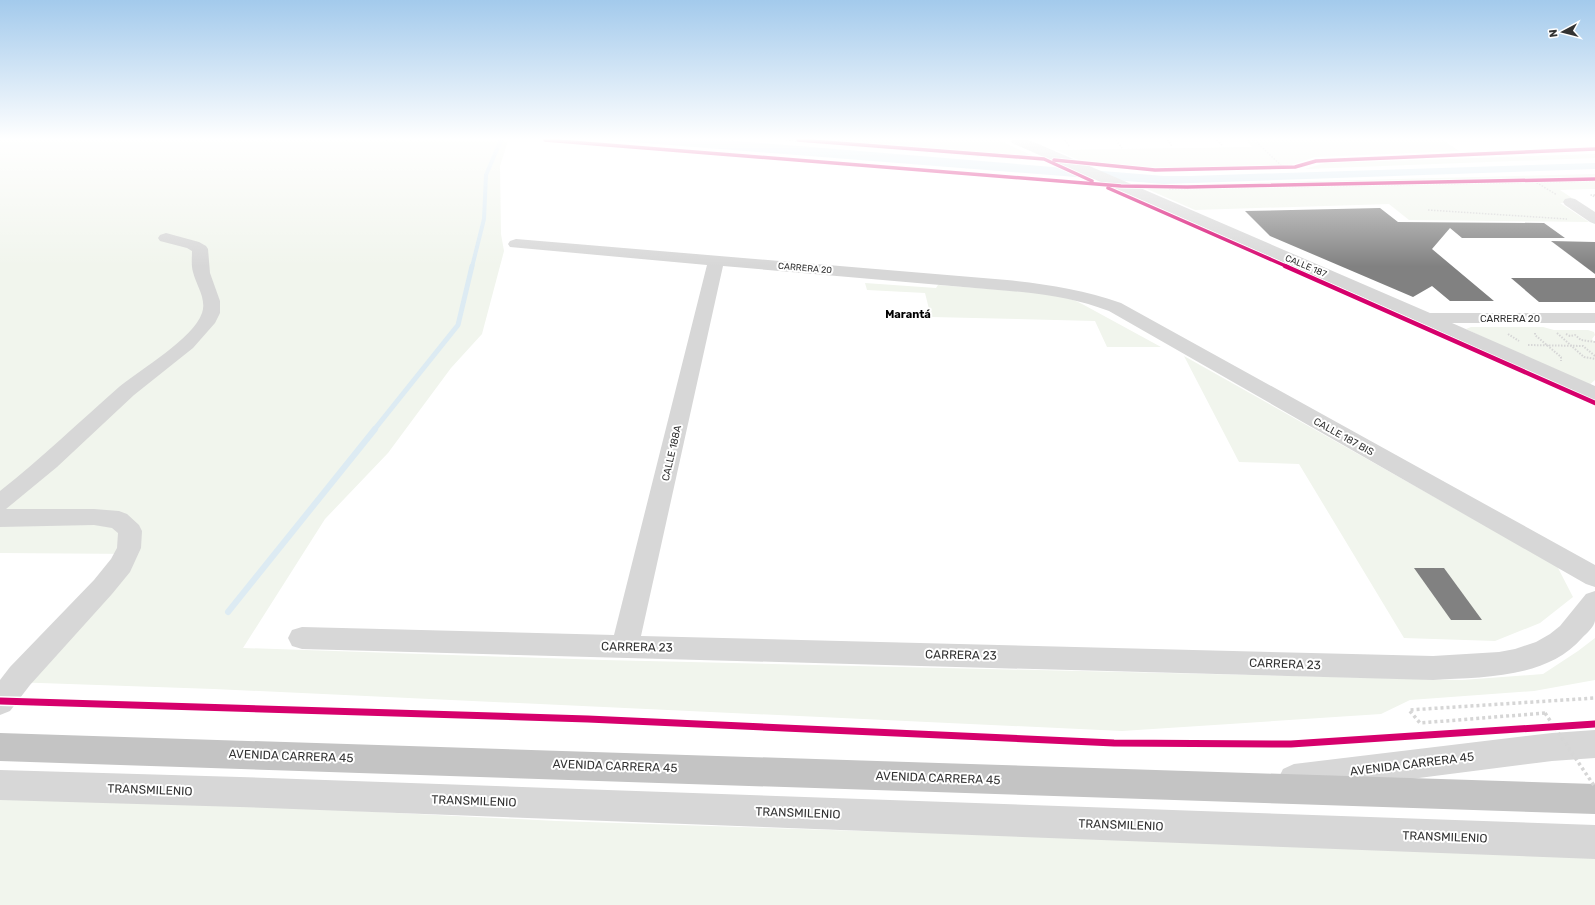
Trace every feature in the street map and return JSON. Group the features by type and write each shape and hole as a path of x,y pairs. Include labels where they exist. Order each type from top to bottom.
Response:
{"highway":[{"name":"AVENIDA CARRERA 45","path":"0,747 1595,799"}],"street":[{"name":"CALLE 187","path":"1113,182 1425,318 1595,394"},
{"path":"1570,202 1595,219"},
{"path":"0,504 37,474 128,390 193,338 206,324 212,311 210,292 202,276 200,266 200,249 193,245 166,238"},
{"name":"CARRERA 20","path":"516,244 1053,290 1093,298"},
{"name":"CALLE 188A","path":"625,646 682,428 716,260"},
{"name":"CALLE 187 BIS","path":"1093,298 1170,334 1595,577"},
{"name":"CARRERA 20","path":"1425,318 1595,318"},
{"path":"0,518 94,517 119,520 130,531 129,548 121,565 103,587 20,676 0,702"},
{"name":"CARRERA 23","path":"302,638 1433,668 1498,664 1533,657 1560,642 1582,621 1595,600"},
{"name":"AVENIDA CARRERA 45","path":"1229,787 1552,747 1595,744"},
{"name":"TRANSMILENIO","path":"0,785 240,792 1595,842"}],"path":[{"path":"1167,188 1521,182"},
{"path":"1535,182 1570,202"},
{"path":"1428,210 1574,219"},
{"path":"1501,332 1514,336 1530,351"},
{"path":"1537,333 1535,333 1535,335 1561,357 1561,362 1556,363"},
{"path":"1595,340 1581,340 1575,335 1556,333 1584,357 1595,359"},
{"path":"1524,345 1583,346 1595,356"},
{"path":"1595,698 1409,710 1420,723 1545,713 1595,787"},
{"path":"1548,727 1564,726"}],"shaded area":[{"path":"0,182 500,182 501,234 504,251 482,334 451,368 388,453 325,519 243,648 604,660 1462,680 1543,674 1595,638 1595,680 1534,691 1410,700 1381,714 1122,731 214,689 11,682 136,554 0,553"},
{"path":"1142,182 1215,182 1164,184"},
{"path":"1274,182 1595,182 1595,189 1560,190 1578,202 1560,203 1589,222 1409,220 1389,204 1195,210 1147,189 1166,185"},
{"path":"865,283 936,288 938,285 1052,294 1076,301 1161,347 1107,347 1095,321 931,317 925,293 867,290"},
{"path":"1471,327 1543,327 1554,330 1588,330 1594,332 1595,335 1592,339 1595,343 1595,380 1587,387 1466,329"},
{"path":"1184,356 1557,566 1573,597 1540,623 1495,641 1404,638 1299,464 1239,462"},
{"path":"0,799 157,801 557,821 860,831 1217,840 1595,854 1595,905 0,905"}],"building":[{"path":"1380,208 1398,222 1544,223 1565,238 1462,238 1450,228 1432,249 1494,301 1450,301 1432,286 1413,297 1270,236 1245,211"},
{"path":"1551,241 1595,242 1595,274"},
{"path":"1511,278 1595,278 1595,302 1539,302"},
{"path":"1414,568 1444,568 1482,620 1451,620"}],"waterway":[{"path":"472,267 484,219 486,182"},
{"path":"374,430 458,325 472,266"},
{"path":"228,612 375,429"}],"cycle path":[{"path":"1074,182 1121,186 1187,187 1430,182"},
{"path":"1108,188 1595,403"},
{"path":"0,701 588,719 1114,743 1291,744 1595,724"}],"district":[{"name":"Marantá","path":"908,314"}]}
